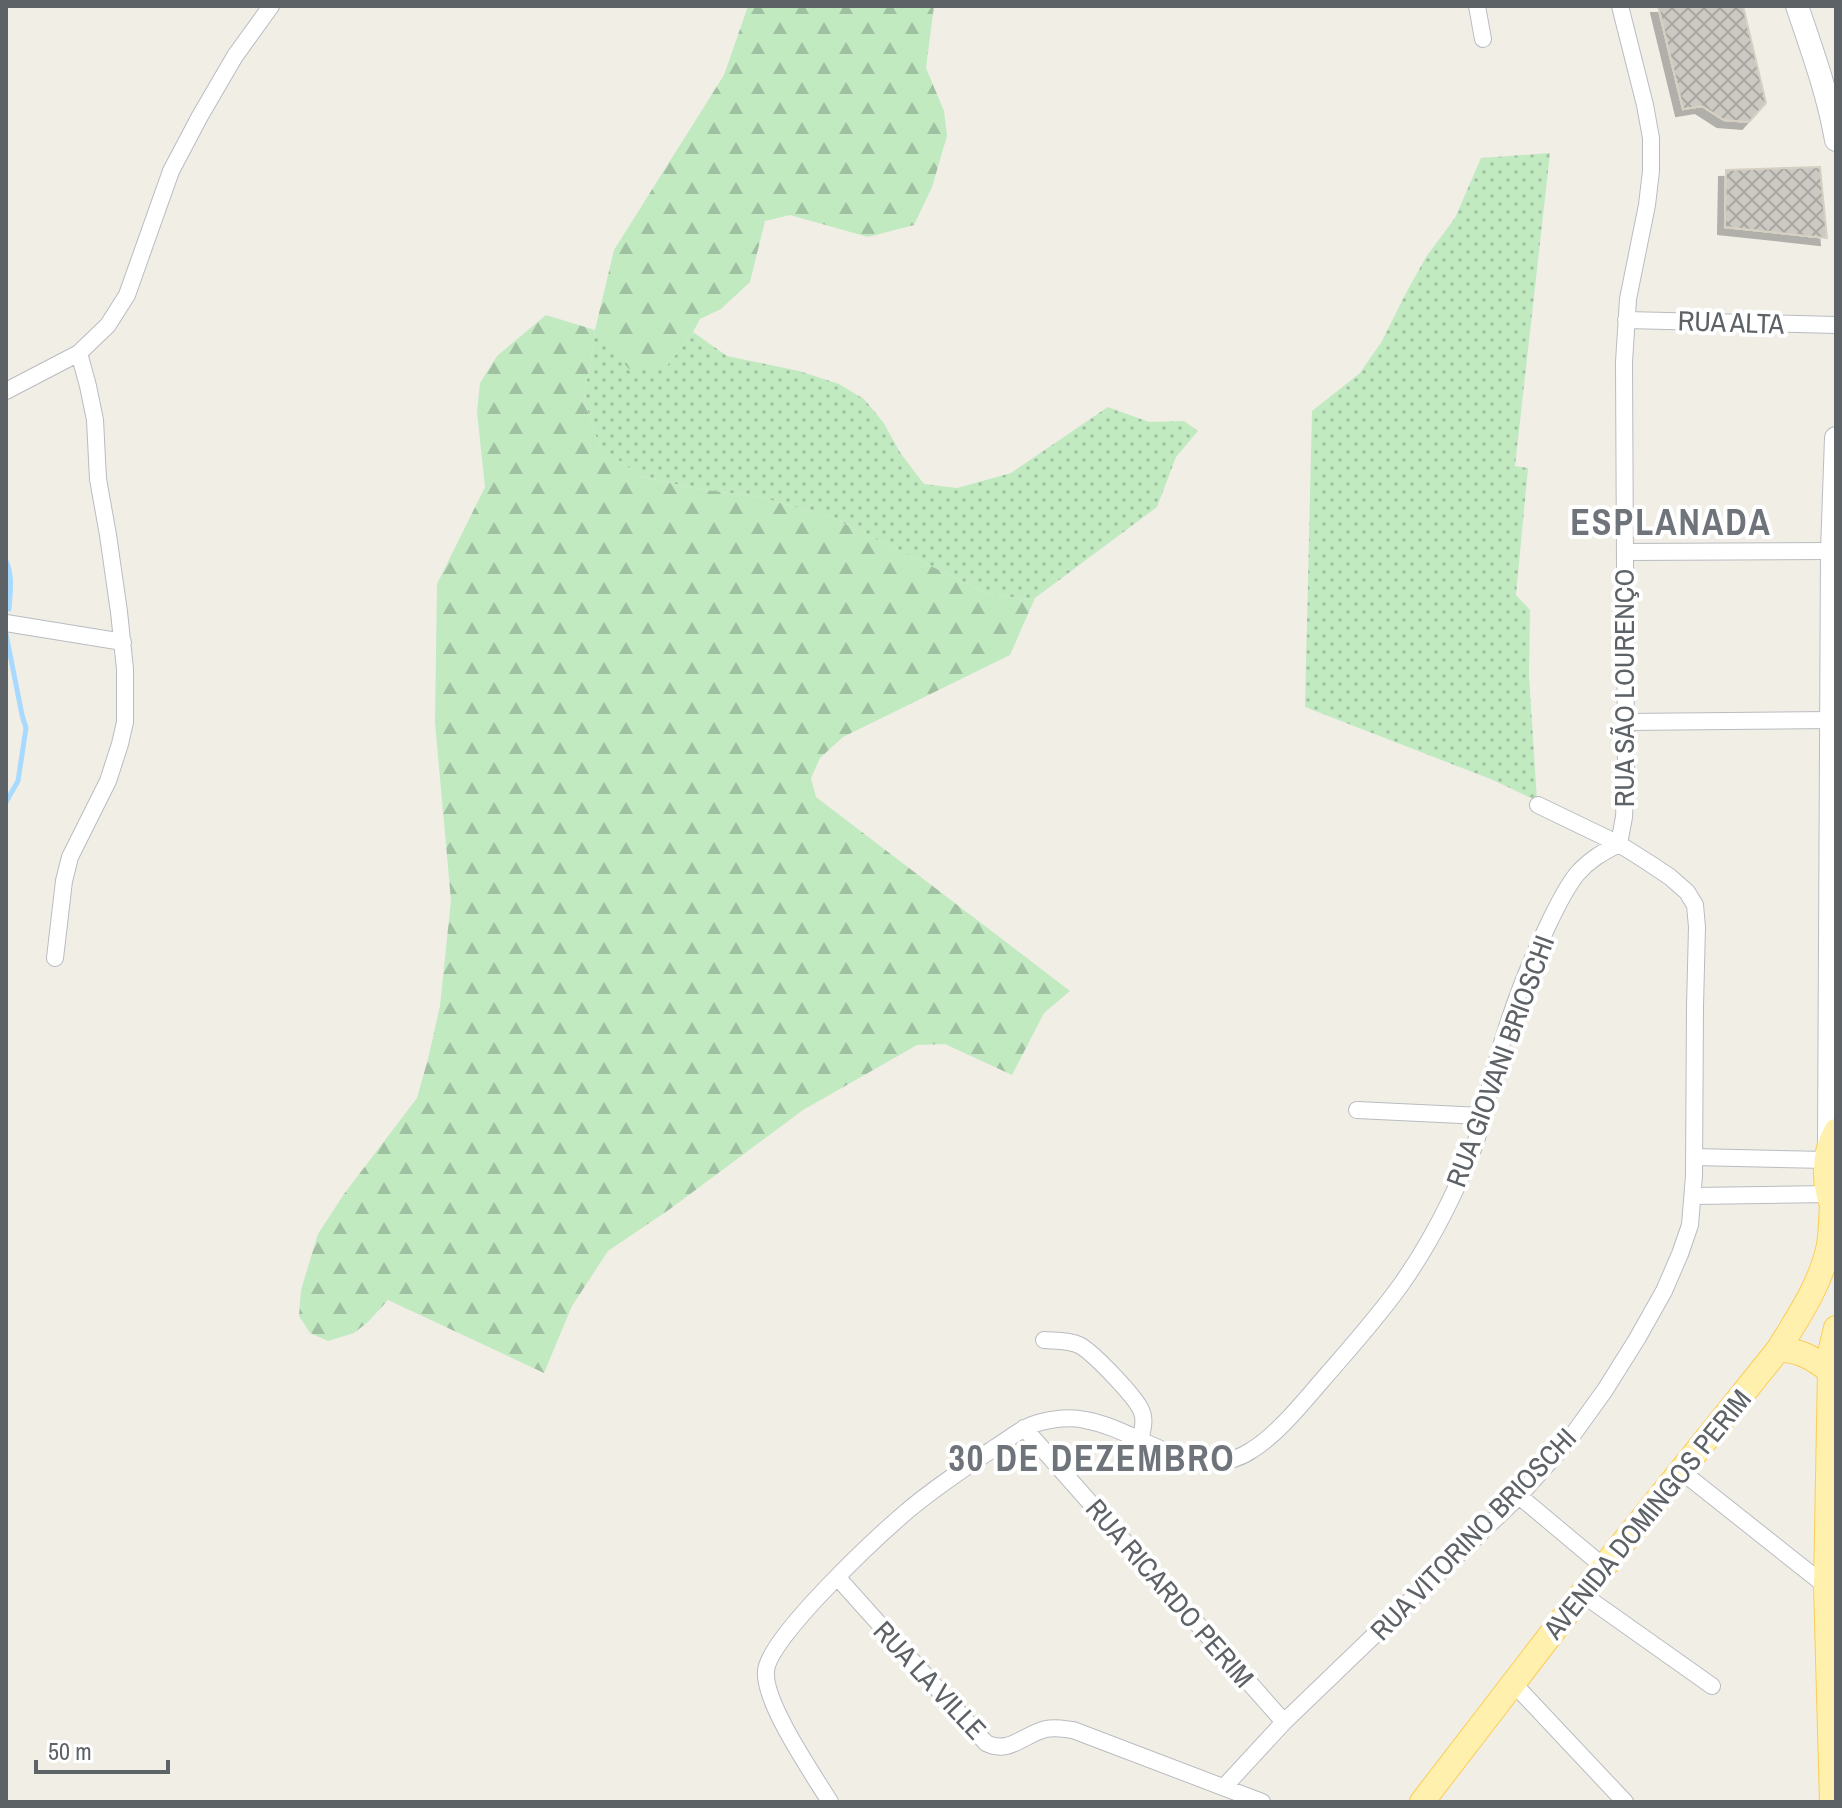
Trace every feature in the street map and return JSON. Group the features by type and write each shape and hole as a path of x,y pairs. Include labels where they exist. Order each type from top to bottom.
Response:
{"main road":[{"name":"AVENIDA DOMINGOS PERIM","path":"1422,1802 1582,1594 1778,1350 1803,1310 1823,1268 1830,1242 1831,1144"},
{"path":"1832,1802 1826,1586 1830,1371 1836,1328"},
{"path":"1778,1350 1788,1349 1805,1355 1830,1371"}],"street":[{"path":"6,391 79,353 108,325 127,295 171,171 235,56 271,6"},
{"path":"1477,6 1483,39"},
{"name":"RUA SÃO LOURENÇO","path":"1620,6 1645,105 1651,138 1651,171 1626,320 1624,362 1626,722 1625,799 1619,844 1670,877 1687,892 1695,905 1694,1157"},
{"path":"1797,6 1818,68 1836,140"},
{"name":"RUA ALTA","path":"1626,320 1836,325"},
{"path":"55,958 64,881 70,857 108,781 125,722 123,642 98,479 95,420 79,353"},
{"path":"1694,1157 1831,1144 1832,551 1836,438"},
{"path":"1625,552 1832,551"},
{"path":"6,623 123,642"},
{"path":"1626,722 1832,720"},
{"path":"1538,805 1619,844"},
{"name":"RUA GIOVANI BRIOSCHI","path":"830,1802 775,1708 768,1688 765,1672 777,1644 838,1578 907,1511 1024,1428 1042,1422 1082,1419 1200,1461 1216,1463 1232,1460 1252,1450 1281,1425 1360,1336 1409,1273 1438,1224 1476,1143 1506,1027 1560,899 1588,863 1619,844"},
{"path":"1357,1110 1482,1116"},
{"name":"RUA VITORINO BRIOSCHI","path":"1224,1787 1284,1722 1519,1496 1569,1440 1605,1390 1664,1291 1690,1225 1694,1157"},
{"path":"1694,1196 1832,1205"},
{"path":"1044,1340 1080,1346 1110,1373 1143,1413 1140,1441"},
{"name":"RUA RICARDO PERIM","path":"1024,1428 1284,1722"},
{"path":"1681,1471 1826,1586"},
{"path":"1519,1496 1604,1567"},
{"name":"RUA LA VILLE","path":"838,1578 986,1743 1005,1747 1046,1729 1073,1730 1262,1802"},
{"path":"1582,1594 1712,1686"},
{"path":"1513,1683 1625,1802"}],"green space":[{"path":"748,6 934,6 926,68 944,111 947,136 932,187 914,225 868,237 790,215 765,221 750,282 721,309 700,319 666,367 629,369 595,331 584,399 599,446 640,476 693,488 764,498 833,518 986,593 1029,600 1035,598 1010,655 843,737 820,758 811,778 816,797 1070,991 1044,1013 1012,1075 945,1044 917,1045 803,1110 608,1251 572,1306 544,1373 388,1300 354,1333 328,1341 310,1333 299,1316 301,1290 318,1234 344,1194 417,1098 440,1006 451,900 435,723 437,584 485,487 477,412 480,383 497,356 546,315 595,330 614,250 724,75"},
{"path":"1550,153 1515,466 1528,468 1516,595 1530,610 1529,675 1537,801 1493,780 1305,707 1312,411 1360,373 1382,341 1426,257 1455,218 1481,158"},
{"path":"595,330 666,367 693,332 727,356 799,371 839,384 864,399 924,484 957,488 1011,473 1108,407 1149,422 1184,421 1198,431 1176,457 1157,507 1035,598 1029,600 986,593 833,518 764,498 693,488 640,476 599,446 584,399"}],"building":[{"path":"1658,6 1743,6 1766,103 1749,122 1724,120 1702,106 1683,109"},
{"path":"1820,167 1827,238 1725,227 1726,170"}],"waterway":[{"path":"6,561 10,578 9,609"},
{"path":"6,634 26,728 18,781 6,802"}],"district":[{"name":"ESPLANADA","path":"1671,522"},
{"name":"30 DE DEZEMBRO","path":"1092,1458"}]}
